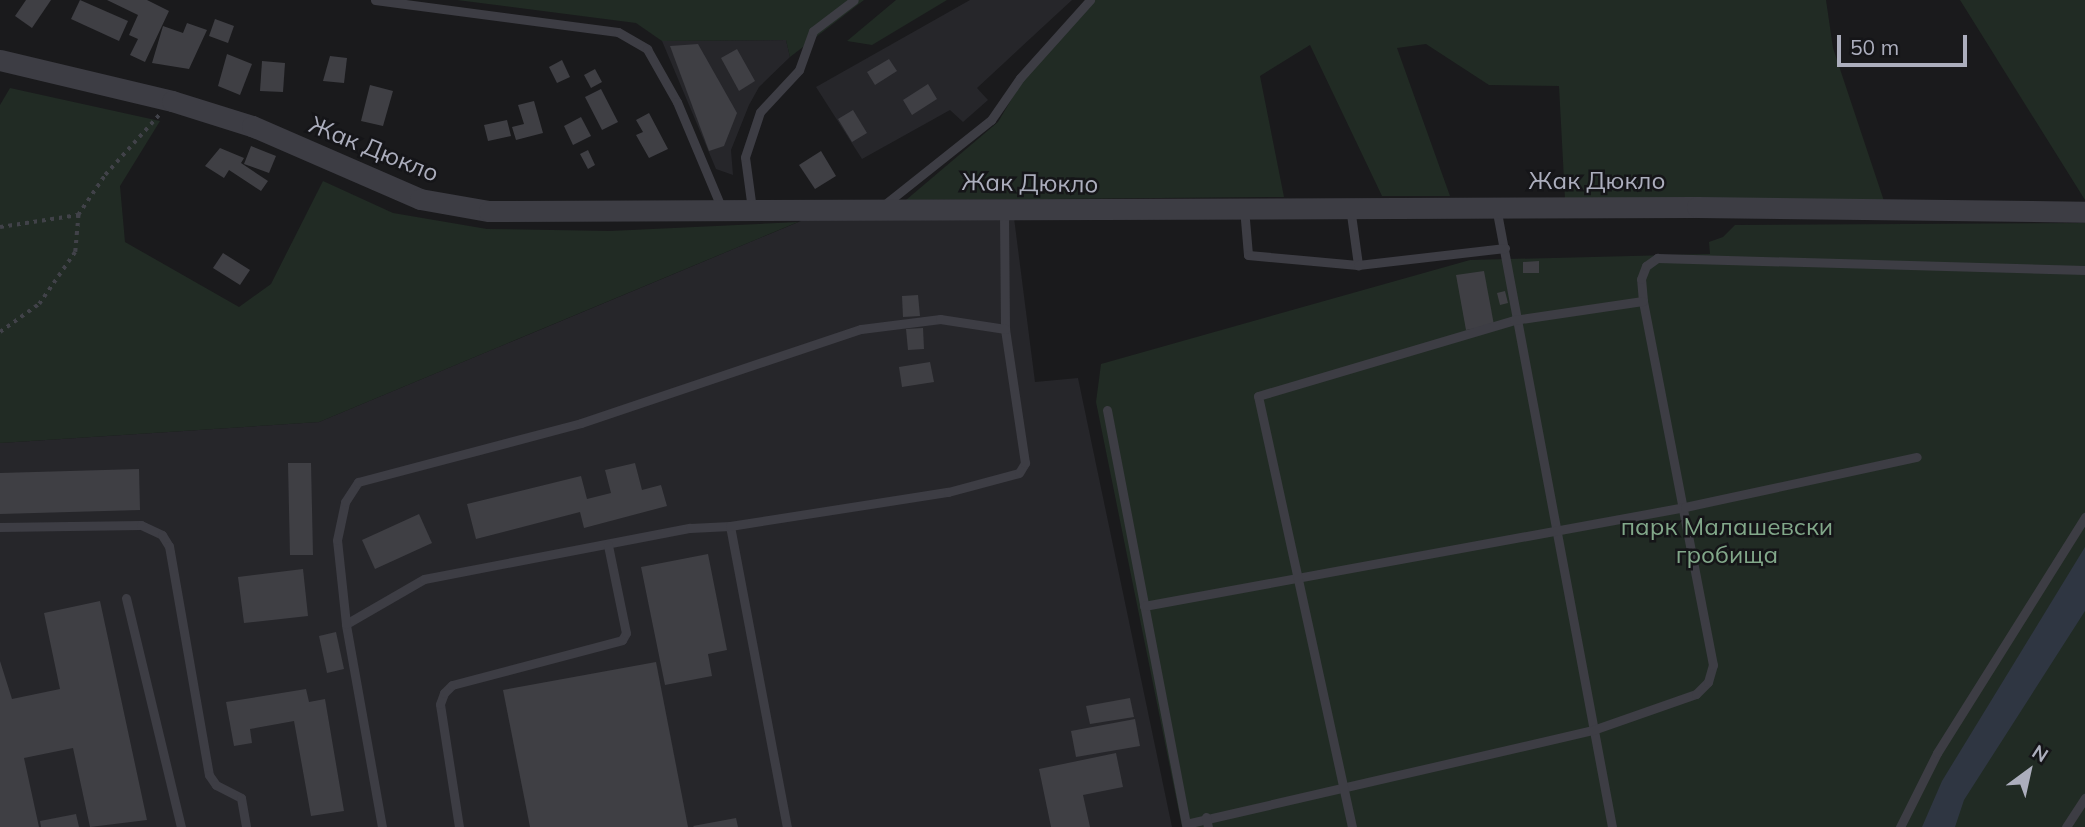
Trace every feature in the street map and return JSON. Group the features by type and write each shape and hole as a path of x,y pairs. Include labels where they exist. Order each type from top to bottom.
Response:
{"street":[{"name":"Жак Дюкло","path":"0,60 172,101 252,126 420,199 489,211 1496,207 2085,212"}],"lane":[{"path":"375,0 618,32 647,49 677,102 722,209"},
{"path":"752,209 745,157 760,112 799,70 813,31 854,0"},
{"path":"880,209 990,120 1020,78 1090,0"},
{"path":"1350,207 1357,265"},
{"path":"1496,207 1505,248 1514,320 1558,527 1612,827"},
{"path":"1244,208 1248,255 1357,265 1505,248"},
{"path":"346,624 424,579 690,528 730,526 948,492 1019,473 1025,463 1005,329 1004,210"},
{"path":"1107,410 1186,824 1206,817 1593,730 1696,694 1708,681 1713,665 1685,506 1643,301 1641,279 1646,265 1657,258 2085,270"},
{"path":"1352,827 1258,396 1514,320 1643,301"},
{"path":"382,827 346,624 337,540 345,502 358,482 581,423 861,329 940,319 1005,329"},
{"path":"1144,606 1558,527 1685,506 1917,457"},
{"path":"1900,827 1937,753 2085,517"},
{"path":"0,527 141,525 162,536 169,546 209,775 216,785 241,798 246,827"},
{"path":"730,526 787,827"},
{"path":"459,827 440,704 444,693 452,685 622,640 626,633 608,545"},
{"path":"126,598 181,827"},
{"path":"2066,827 2085,798"},
{"path":"1206,817 1208,827"}],"path":[{"path":"0,332 39,304 75,252 78,215 105,175 172,101"},
{"path":"0,227 78,215"}],"shaded area":[{"path":"970,0 1072,0 977,88 988,100 963,122 950,110 862,159 816,87"},
{"path":"786,40 790,57 759,87 731,150 733,175 716,169 662,41"},
{"path":"832,208 1013,210 1035,382 1078,378 1172,827 0,827 0,443 319,422"}],"green space":[{"path":"457,0 864,0 790,57 786,40 662,41 636,23"},
{"path":"896,0 947,0 872,45 847,41"},
{"path":"1095,0 1826,0 1833,48 1884,201 1565,199 1559,86 1489,85 1426,44 1397,48 1450,196 1382,196 1310,45 1260,76 1284,197 906,200 998,122 1024,78"},
{"path":"1960,0 2085,0 2085,200"},
{"path":"10,88 160,121 120,186 125,242 239,307 271,284 323,181 393,213 487,229 610,231 798,222 319,422 0,443 0,105"},
{"name":"парк Малашевски гробища","path":"2085,223 2085,827 1182,827 1096,402 1101,364 1470,260 1710,254 1709,242 1723,237 1735,225"}],"water":[{"path":"2085,547 2085,611 1964,800 1955,827 1922,827 1942,781"}],"building":[{"path":"26,0 51,0 32,28 15,16"},
{"path":"80,0 128,21 119,41 71,19"},
{"path":"107,0 147,0 169,11 145,62 130,55 138,39 129,35 138,15"},
{"path":"215,19 234,26 228,43 209,36"},
{"path":"187,23 207,30 189,69 152,63 163,26 183,33"},
{"path":"698,44 737,113 724,146 709,151 670,46"},
{"path":"737,49 755,81 739,91 721,58"},
{"path":"227,54 252,64 240,95 218,86"},
{"path":"330,56 347,58 344,83 323,81"},
{"path":"889,59 897,71 875,85 867,72"},
{"path":"562,60 570,77 557,83 549,67"},
{"path":"262,61 285,63 283,92 260,91"},
{"path":"595,69 602,82 591,88 584,75"},
{"path":"928,84 937,99 912,115 903,100"},
{"path":"370,85 393,91 383,126 361,121"},
{"path":"601,89 618,122 602,130 585,97"},
{"path":"534,101 543,133 516,140 512,127 524,124 518,105"},
{"path":"853,110 867,133 852,142 838,119"},
{"path":"649,113 668,149 649,158 636,135 643,132 636,120"},
{"path":"581,117 591,136 573,145 564,126"},
{"path":"507,120 511,136 488,141 484,125"},
{"path":"251,146 276,156 269,173 244,164"},
{"path":"220,148 244,158 241,163 268,181 261,191 229,170 224,178 205,166"},
{"path":"588,150 595,165 588,169 580,154"},
{"path":"821,151 836,176 815,189 799,165"},
{"path":"223,253 250,270 240,285 213,268"},
{"path":"1539,261 1539,273 1523,273 1523,262"},
{"path":"1484,271 1494,325 1466,330 1456,275"},
{"path":"1505,291 1508,303 1500,305 1497,293"},
{"path":"918,295 920,316 903,317 902,296"},
{"path":"923,328 924,349 908,350 906,329"},
{"path":"930,362 934,382 902,387 899,367"},
{"path":"288,463 311,463 313,555 290,555"},
{"path":"635,463 642,490 661,485 667,506 584,528 580,512 476,539 467,504 581,476 587,499 611,493 605,470"},
{"path":"139,469 140,510 0,514 0,473"},
{"path":"419,514 432,543 375,569 362,540"},
{"path":"708,554 727,650 708,654 712,676 665,685 641,567"},
{"path":"303,569 308,616 244,623 238,577"},
{"path":"100,601 147,820 90,827 73,748 24,758 39,827 0,827 0,661 12,699 60,689 44,613"},
{"path":"336,632 344,669 327,673 319,636"},
{"path":"656,662 688,827 530,827 503,690"},
{"path":"306,689 309,702 325,699 344,811 311,816 294,721 250,729 252,743 234,746 226,702"},
{"path":"1130,698 1134,717 1090,724 1086,706"},
{"path":"1135,719 1140,746 1076,757 1071,731"},
{"path":"1116,753 1123,787 1083,795 1090,827 1051,827 1039,769"},
{"path":"76,814 79,827 41,827 40,821"},
{"path":"736,818 738,827 693,826"}]}
